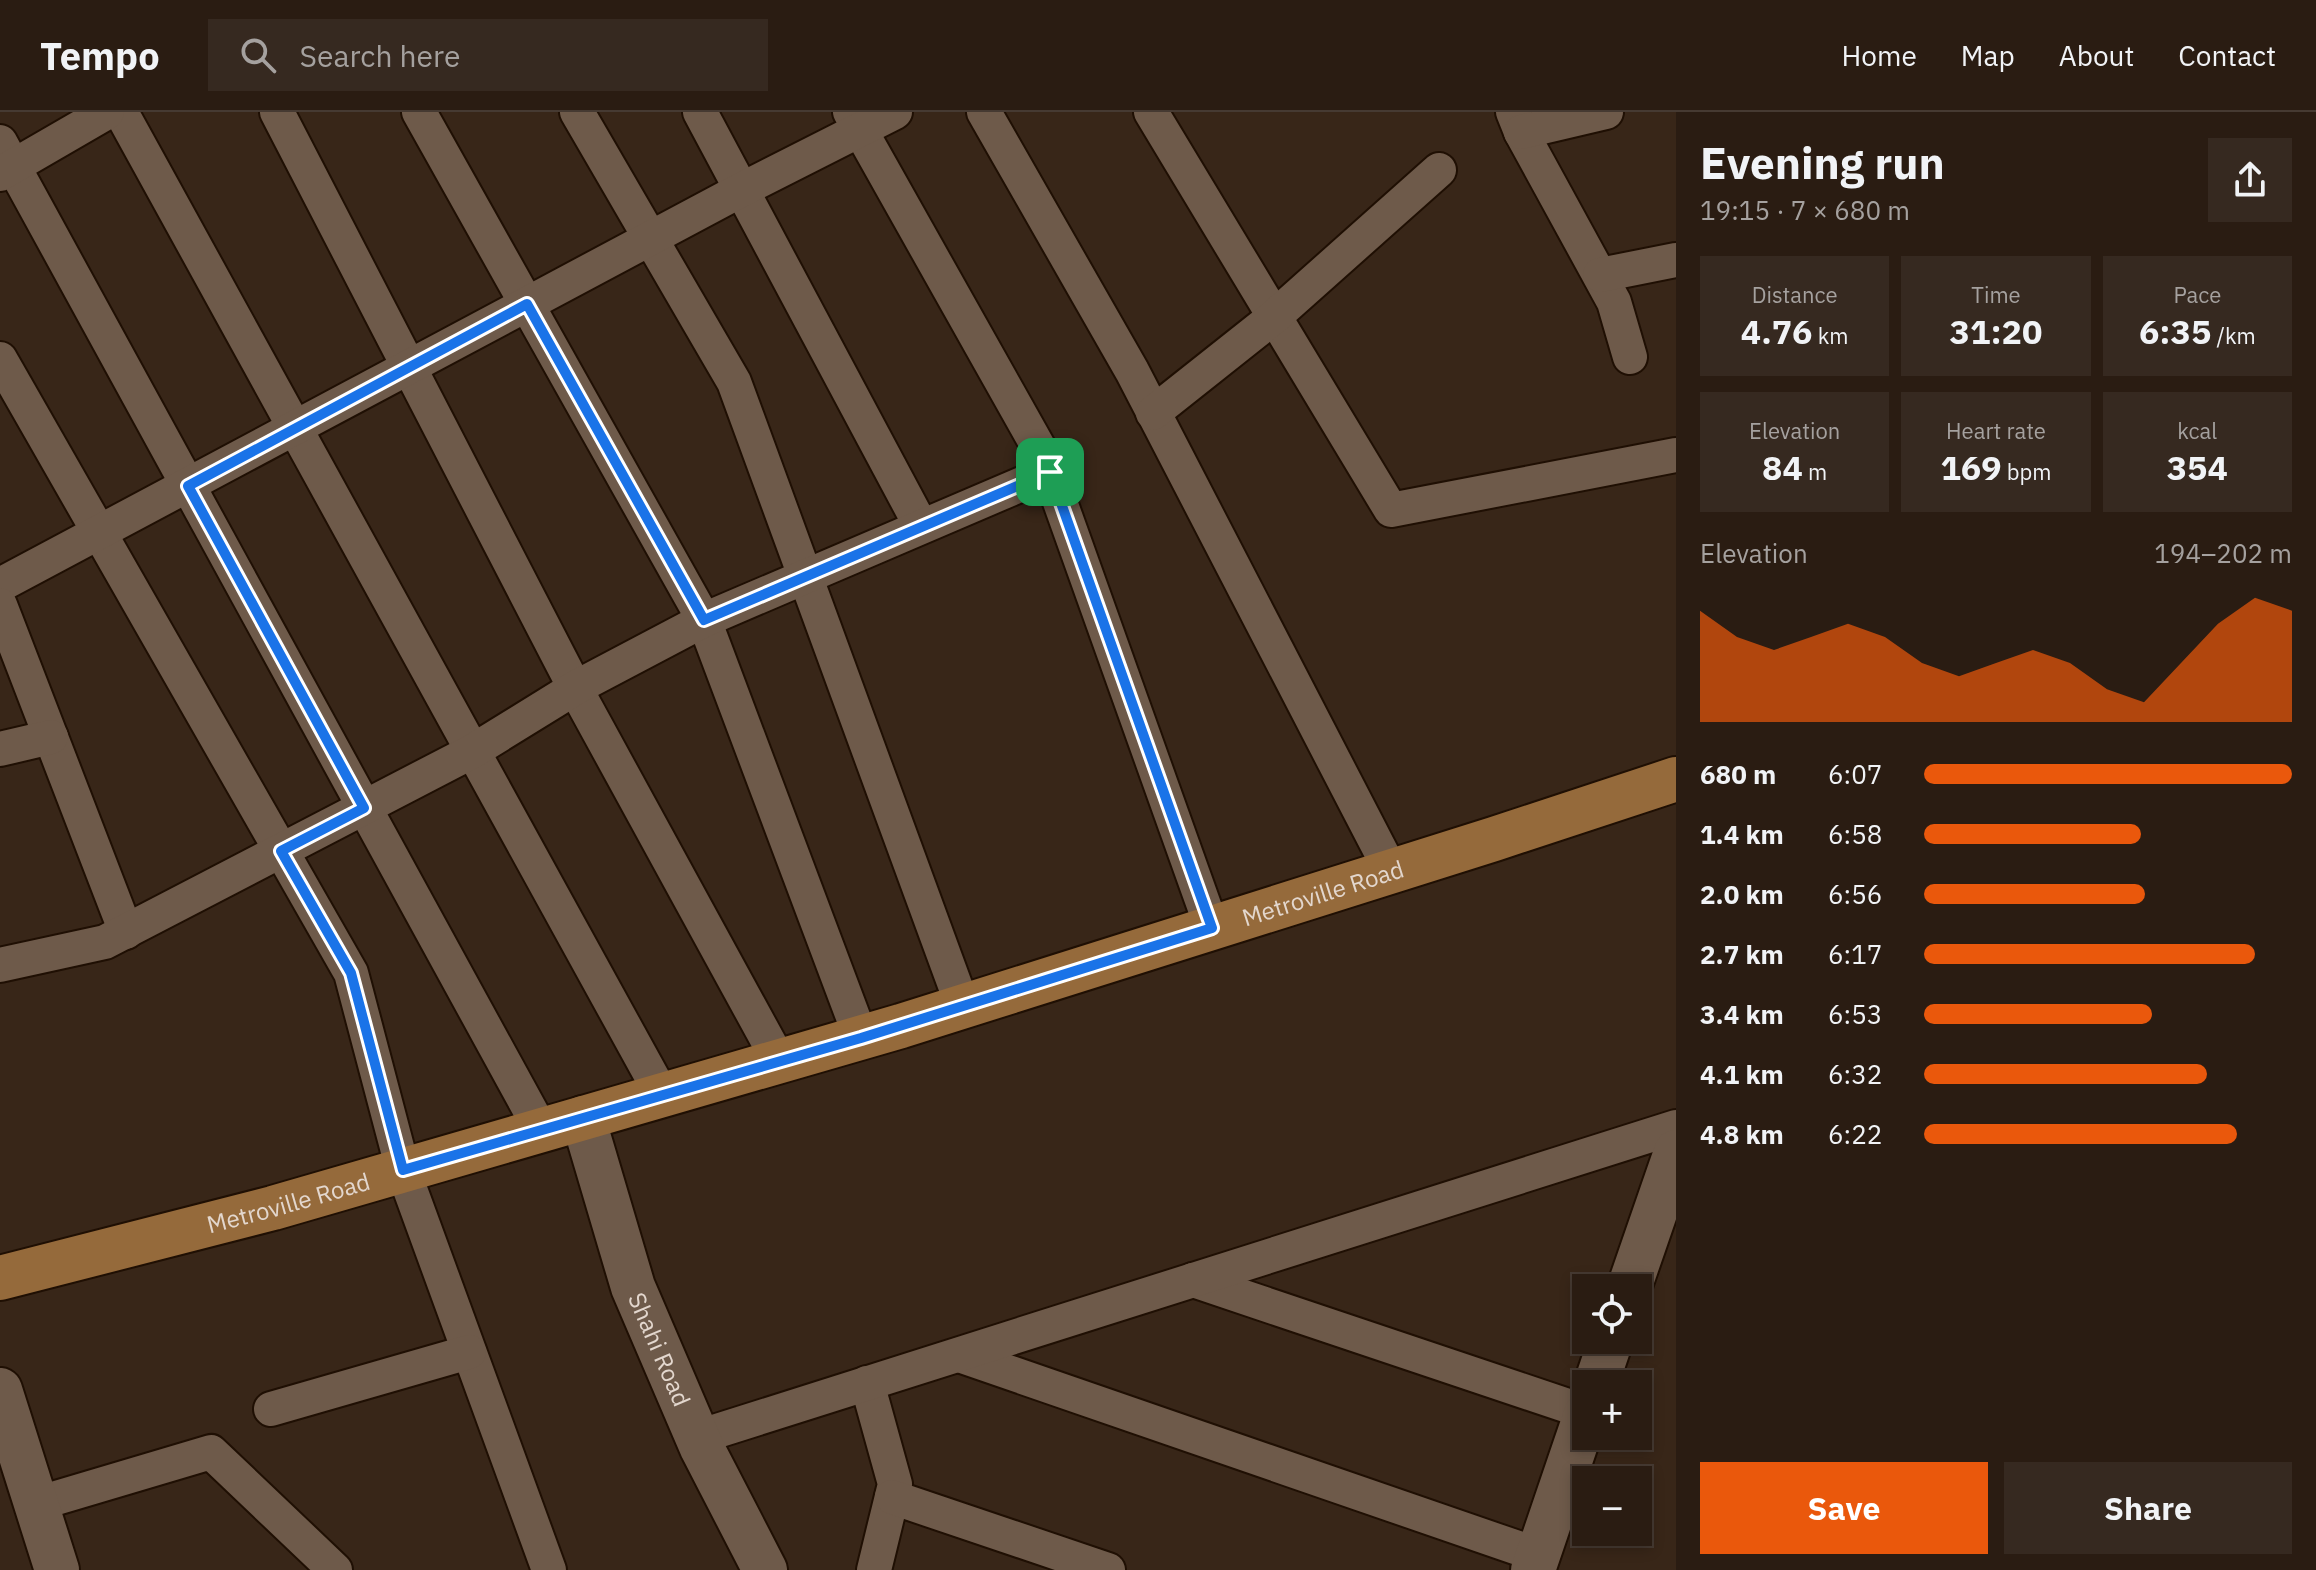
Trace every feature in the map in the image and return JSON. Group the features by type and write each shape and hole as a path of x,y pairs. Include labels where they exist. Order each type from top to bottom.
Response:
{"main road":[{"name":"Metroville Road","path":"0,1278 273,1208 861,1038 1676,779"}],"street":[{"path":"107,112 4,161 188,486 541,1130"},
{"path":"121,112 662,1095"},
{"path":"277,112 575,688 779,1061"},
{"path":"419,112 704,620 861,1038"},
{"path":"577,112 734,382 963,1007"},
{"path":"700,112 921,526"},
{"path":"0,585 651,239 741,190 855,121 895,112"},
{"path":"984,112 1132,371 1391,871"},
{"path":"1151,112 1391,510 1676,455"},
{"path":"1606,112 1517,122 1614,302 1630,357"},
{"path":"855,121 1044,457 1212,928"},
{"path":"1153,413 1274,317 1439,170"},
{"path":"1600,275 1676,260"},
{"path":"0,359 351,973 403,1170 546,1569"},
{"path":"0,965 105,942 473,751 575,688 704,620 1050,472"},
{"path":"0,605 126,932"},
{"path":"0,749 51,737"},
{"name":"Shahi Road","path":"583,1118 633,1287 698,1437 765,1570"},
{"path":"698,1437 1676,1127"},
{"path":"1634,1274 1676,1152"},
{"path":"1193,1280 1572,1408"},
{"path":"271,1409 469,1352"},
{"path":"959,1355 1536,1563 1574,1450"},
{"path":"867,1383 895,1484 874,1570"},
{"path":"0,1390 36,1504 51,1568"},
{"path":"36,1504 211,1452 335,1570"},
{"path":"892,1497 1108,1570"}],"route":[{"path":"527,304 704,620 1050,472 1212,928 861,1038 403,1170 351,973 281,851 364,808 188,486 527,304"}]}
